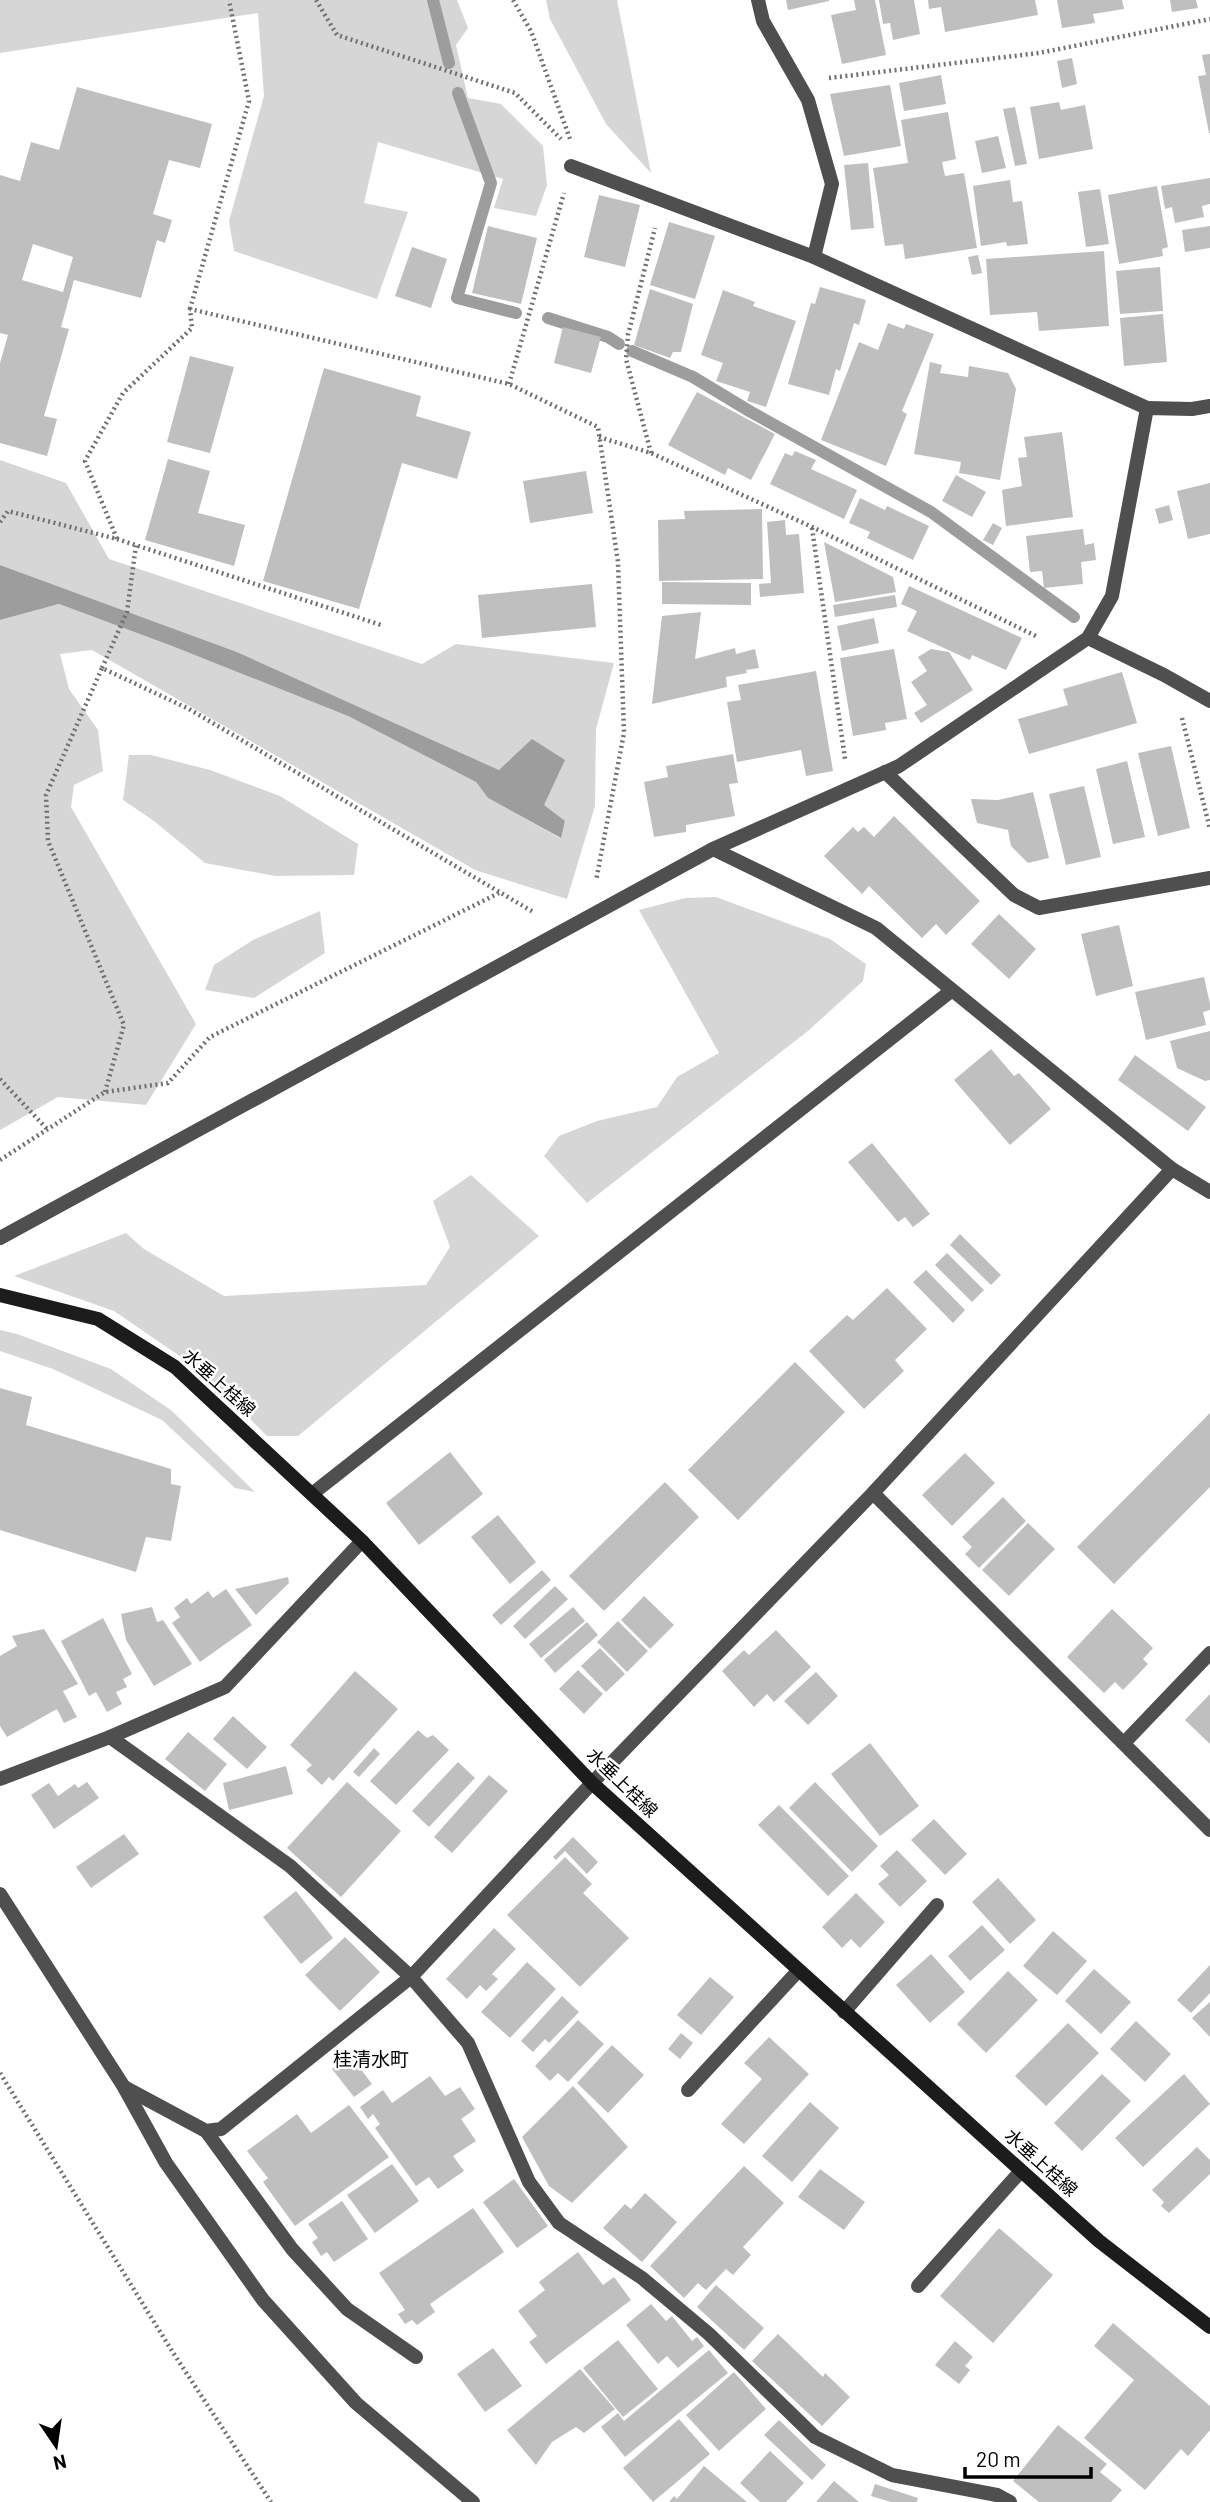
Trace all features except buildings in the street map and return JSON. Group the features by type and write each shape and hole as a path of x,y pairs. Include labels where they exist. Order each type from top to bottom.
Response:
{"main road":[{"name":"水垂上桂線","path":"0,1295 98,1319 175,1367 362,1541 592,1783 1099,2241 1210,2327"}],"street":[{"path":"758,0 763,21 808,100 832,184 814,257"},
{"path":"573,159 663,200 814,257 1147,408 1192,409 1210,406"},
{"path":"0,1238 713,849 899,766 1088,638 1112,596 1147,408"},
{"path":"1088,638 1172,679 1210,701"},
{"path":"886,772 1014,895 1039,908 1210,878"},
{"path":"713,849 876,928 1172,1169 1210,1192"},
{"path":"312,1494 951,991"},
{"path":"206,2130 221,2129 411,1977 592,1783 873,1493 1172,1169"},
{"path":"873,1493 1210,1830"},
{"path":"0,1779 110,1737 225,1687 362,1541"},
{"path":"1124,1742 1210,1653"},
{"path":"110,1737 290,1866 411,1977 468,2043 529,2182 559,2223 642,2278 709,2334 815,2437 892,2475 997,2495 1010,2502"},
{"path":"0,1894 124,2087 166,2163 263,2300 356,2403 472,2502"},
{"path":"844,2012 937,1905"},
{"path":"688,2090 798,1971"},
{"path":"124,2087 206,2130 292,2249 348,2309 416,2357"},
{"path":"918,2286 1021,2171"}],"path":[{"path":"117,539 85,461 123,393 192,328 190,309 249,101 229,0"},
{"path":"316,0 337,35 515,93 573,159"},
{"path":"509,384 573,159 531,31 513,0"},
{"path":"797,82 1039,53 1210,19"},
{"path":"651,453 626,359 628,335 663,200"},
{"path":"190,309 509,384 598,427 618,562 624,733 589,916"},
{"path":"600,437 651,453 1069,651"},
{"path":"0,522 8,511 117,539 381,625"},
{"path":"812,527 849,788"},
{"path":"105,1091 124,1025 48,841 46,795 127,612 136,545"},
{"path":"102,668 188,709 565,930"},
{"path":"1172,679 1210,829"},
{"path":"0,1160 105,1091 168,1083 210,1037 499,893"},
{"path":"0,1079 47,1129"},
{"path":"0,2073 172,2351 271,2502"}],"shaded area":[{"path":"0,0 457,0 468,28 456,45 468,98 501,104 543,146 547,185 536,216 494,208 503,179 378,142 364,203 408,212 377,299 234,251 229,221 264,96 258,13 0,53"},
{"path":"546,0 617,0 651,173 606,124 550,19"},
{"path":"0,460 66,483 109,559 422,664 456,644 614,663 596,729 595,806 567,899 475,870 92,650 60,654 69,689 98,730 103,771 74,785 71,807 196,1024 146,1105 58,1097 0,1130 0,620 59,604 348,716 476,782 488,798 560,838 565,822 499,770 237,652 0,565"},
{"path":"0,565 237,652 499,770 532,739 565,760 544,805 565,821 561,838 488,798 476,782 348,716 172,646 59,604 0,620"},
{"path":"129,755 151,755 210,770 280,796 358,844 354,875 275,876 205,863 154,821 123,800"},
{"path":"716,897 830,939 866,964 863,981 808,1031 587,1203 544,1156 559,1136 597,1121 657,1107 677,1077 719,1053 639,910 685,898"},
{"path":"320,911 325,953 254,998 205,990 214,965 253,940"},
{"path":"471,1175 539,1236 298,1436 267,1436 203,1372 114,1311 14,1276 126,1233 144,1249 224,1296 426,1285 450,1247 433,1201"},
{"path":"0,1330 111,1369 172,1411 255,1492 235,1488 162,1420 53,1369 0,1351"}],"waterway":[{"path":"433,0 449,63"},
{"path":"458,93 491,183 457,298 516,313"},
{"path":"548,318 608,337 619,344"},
{"path":"632,351 693,377 931,512 1074,617"}],"district":[{"name":"桂清水町","path":"371,2059"}]}
